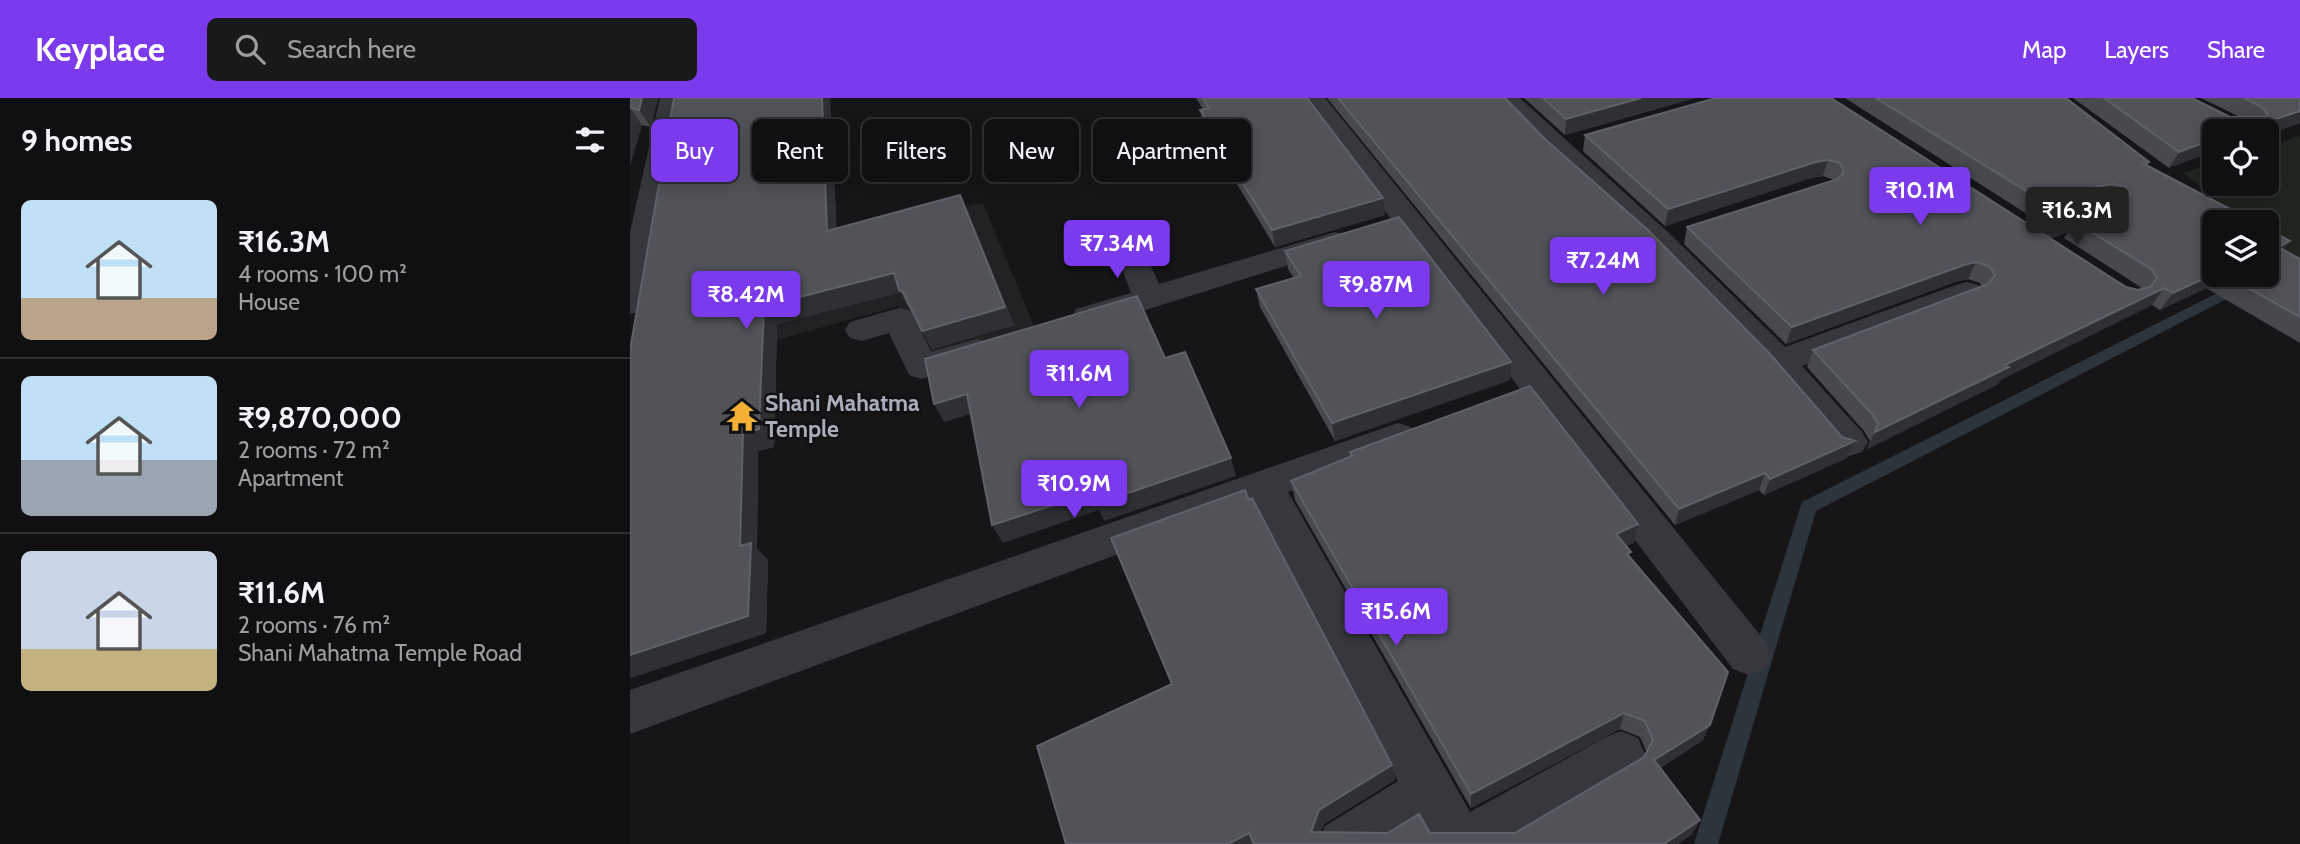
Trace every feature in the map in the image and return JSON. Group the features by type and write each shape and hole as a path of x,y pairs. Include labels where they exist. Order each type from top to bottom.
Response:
{"street":[{"path":"630,302 643,187 673,98"},
{"path":"1312,98 1386,226 1538,386 1749,655"},
{"path":"1505,98 1570,144 1671,236 1849,442"},
{"path":"2035,235 2103,211"},
{"path":"1061,325 1386,226"},
{"path":"1131,253 1149,298"},
{"path":"1779,362 1967,292"},
{"path":"862,330 899,319 921,367 1010,340"},
{"path":"1499,400 1538,386"},
{"path":"630,712 1434,424"},
{"path":"1264,485 1461,844 1621,754"},
{"path":"1343,844 1430,790"}],"shaded area":[{"path":"2300,136 2300,265 2279,249 2279,210 2231,210 2213,196 2279,196 2279,143"},
{"path":"2202,167 2202,188 2183,173"},
{"path":"983,203 1039,338 925,372 899,306 758,345 762,253"}],"building":[{"path":"630,98 642,98 639,110 630,108"},
{"path":"674,98 822,98 823,119 752,119 752,182 825,182 827,231 960,195 1005,307 922,331 903,292 899,290 894,273 764,306 759,429 743,433 740,546 751,543 748,616 630,655 630,350 659,182 738,182 738,119 670,119"},
{"path":"1203,98 1307,98 1383,198 1272,230 1242,182 1251,182 1251,119 1206,119 1200,110 1209,108"},
{"path":"1338,98 1505,98 1546,140 1649,231 1771,355 1842,437 1855,441 1770,479 1765,473 1679,509"},
{"path":"1543,98 1641,98 1566,119"},
{"path":"1716,98 1831,98 2126,287 2138,290 2150,287 2157,278 2151,269 2074,221 2124,203 2131,194 2125,187 2114,184 2094,187 2047,204 1876,98 2066,98 2149,162 2144,164 2232,210 2202,210 2202,280 2173,293 2164,288 1875,432 1878,424 1872,414 1813,350 1988,284 1995,275 1989,266 1976,262 1964,265 1792,327 1687,227 1838,179 1844,172 1840,163 1828,160 1816,162 1668,209 1585,135"},
{"path":"2104,98 2192,98 2230,117 2265,117 2268,115 2262,107 2244,98 2300,98 2300,111 2276,119 2202,119 2202,143 2179,152"},
{"path":"1399,217 1511,362 1332,423 1256,289 1301,276 1285,251"},
{"path":"2279,235 2290,241 2279,246"},
{"path":"2279,248 2300,259 2300,317 2246,287 2279,287"},
{"path":"1137,296 1165,358 1185,352 1231,458 1096,504 1091,493 992,525 967,394 934,404 925,359"},
{"path":"1530,386 1638,524 1616,534 1631,552 1627,554 1728,672 1710,725 1654,760 1700,820 1664,844 1254,844 1249,833 1228,844 1066,844 1037,746 1172,684 1111,538 1245,490 1249,500 1252,498 1392,765 1319,810 1311,832 1388,833 1419,814 1430,833 1515,833 1644,757 1653,740 1645,721 1624,713 1471,794 1291,481 1352,456 1350,452"}],"waterway":[{"path":"1706,844 1808,507 2239,287"}],"place":[{"name":"Shani Mahatma Temple","path":"742,416"}]}
